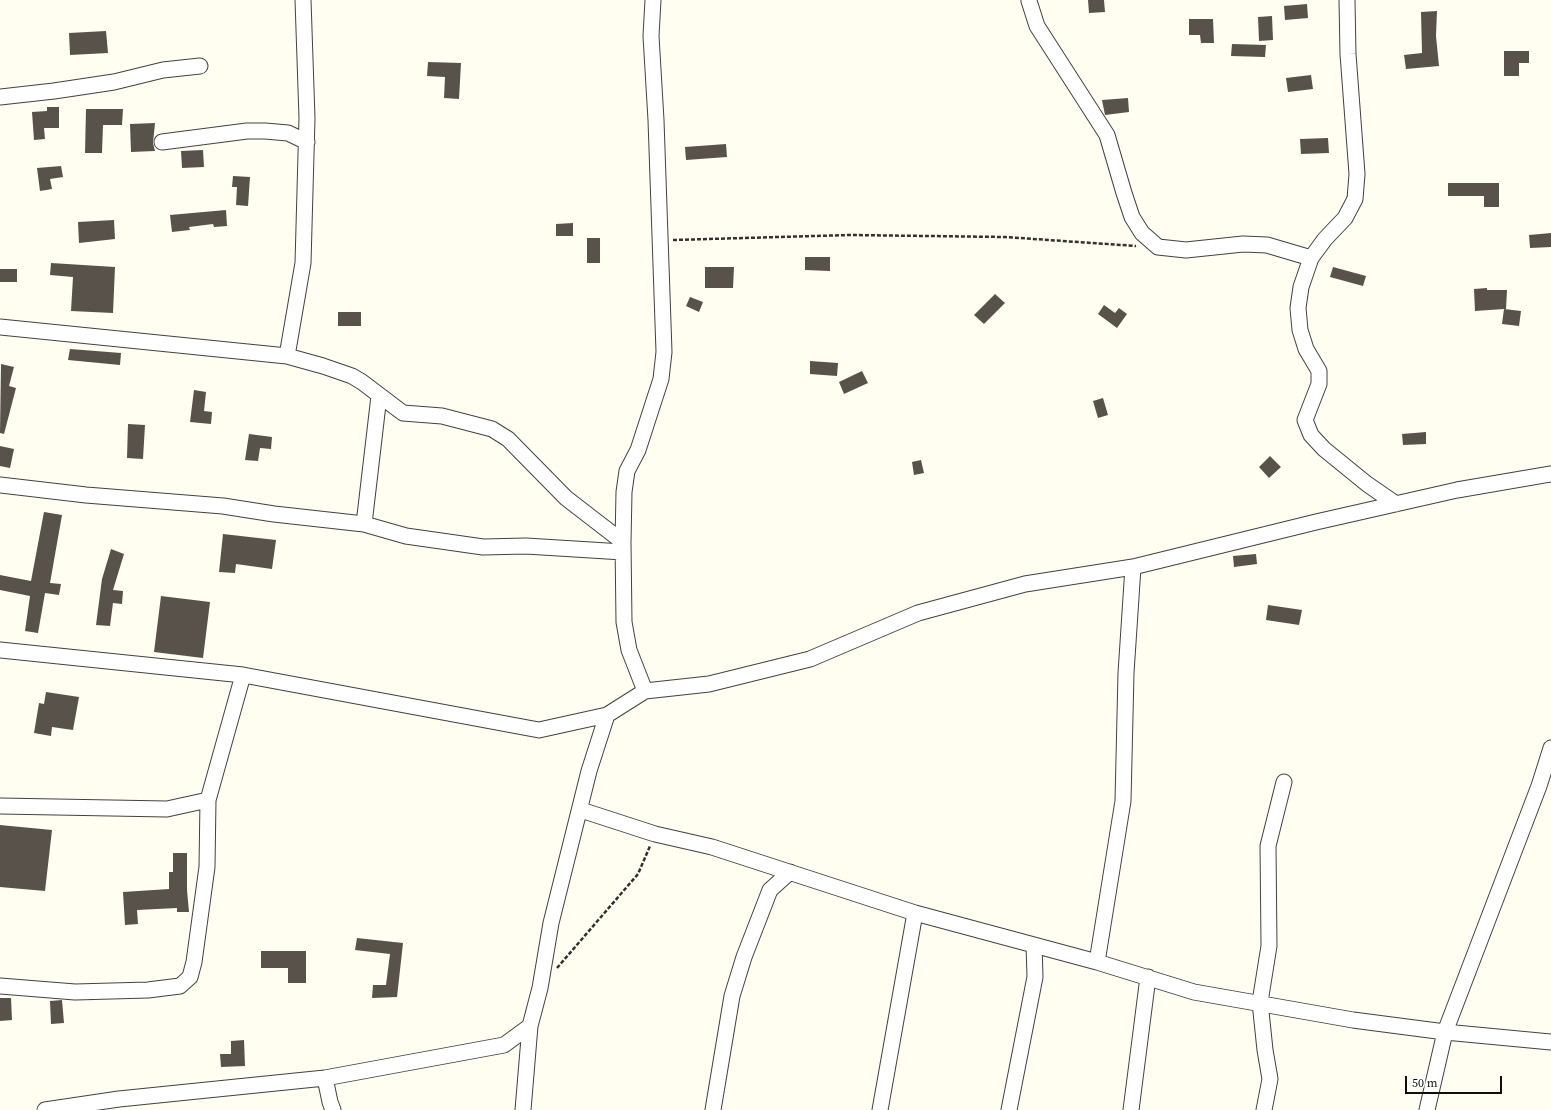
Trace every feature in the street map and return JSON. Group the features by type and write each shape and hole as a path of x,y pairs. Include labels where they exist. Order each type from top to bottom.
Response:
{"street":[{"path":"287,356 303,264 307,142 303,0"},
{"path":"645,691 629,650 624,622 623,547 624,492 627,471 638,450 661,379 664,352 656,120 651,36 653,0"},
{"path":"1347,0 1348,54 1357,174 1355,199 1344,218 1325,238 1311,258 1300,287 1298,308 1300,330 1306,349 1319,371 1317,390 1305,420 1311,435 1324,449 1367,484 1396,504"},
{"path":"1029,1 1037,26 1107,135 1114,164 1132,217 1142,233 1158,247 1186,250 1243,244 1267,245 1311,258"},
{"path":"0,97 114,82 163,70 200,66"},
{"path":"162,142 247,131 265,131 288,133 307,142"},
{"path":"0,326 287,356 352,376 403,413 442,416 492,430 508,439 566,498 623,547"},
{"path":"364,524 379,396"},
{"path":"0,650 243,675 539,730 607,715 645,691 710,684 810,660 918,614 1025,584 1133,567 1457,490 1551,474"},
{"path":"0,485 86,495 223,506 274,514 364,524 406,536 483,548 526,546 623,547"},
{"path":"1097,962 1122,801 1126,673 1133,567"},
{"path":"0,986 75,992 148,990 180,986 190,977 194,962 207,867 208,800 243,675"},
{"path":"523,1110 530,1026 540,988 551,923 590,771 607,715"},
{"path":"1427,1110 1445,1032 1539,786 1551,748"},
{"path":"1264,1110 1270,1079 1265,1050 1260,1002 1269,946 1268,846 1284,782"},
{"path":"0,806 167,809 208,800"},
{"path":"581,810 655,834 712,847 915,913 1097,962 1194,992 1260,1002 1353,1020 1445,1032 1551,1042"},
{"path":"713,1110 732,996 744,957 770,890 790,872"},
{"path":"880,1110 915,913"},
{"path":"1009,1110 1035,977 1034,945"},
{"path":"1131,1110 1148,977"},
{"path":"45,1110 119,1099 324,1078 504,1045 530,1026"},
{"path":"324,1078 330,1102 334,1110"}],"path":[{"path":"659,240 881,235 1005,237 1158,247"},
{"path":"556,971 638,874 655,834"}],"building":[{"path":"1088,0 1104,0 1105,12 1089,13"},
{"path":"1307,4 1308,18 1285,20 1284,6"},
{"path":"1437,11 1436,36 1439,66 1406,69 1404,55 1422,53 1421,12"},
{"path":"1272,16 1273,40 1259,41 1258,17"},
{"path":"1189,19 1213,19 1214,43 1201,43 1200,35 1189,35"},
{"path":"106,31 108,53 70,55 69,33"},
{"path":"1232,44 1266,45 1265,57 1231,56"},
{"path":"1504,51 1529,51 1529,63 1519,63 1519,76 1504,76"},
{"path":"428,62 461,63 459,99 444,98 445,77 427,76"},
{"path":"1311,75 1313,89 1288,92 1286,78"},
{"path":"1128,98 1129,112 1105,115 1102,100"},
{"path":"47,107 59,107 59,128 44,128 45,139 34,140 32,112 47,111"},
{"path":"86,109 123,109 122,125 103,125 102,153 85,153"},
{"path":"155,123 153,143 155,151 131,152 130,124"},
{"path":"1328,138 1329,153 1301,154 1300,139"},
{"path":"726,144 727,157 686,160 685,147"},
{"path":"203,150 204,167 182,168 181,151"},
{"path":"61,166 63,177 50,179 52,189 40,191 37,168"},
{"path":"233,176 250,177 248,206 236,205 237,187 232,187"},
{"path":"1448,183 1499,183 1499,207 1484,207 1484,196 1448,196"},
{"path":"226,210 227,226 214,227 213,224 189,227 190,230 172,232 170,215"},
{"path":"114,220 115,239 79,243 78,222"},
{"path":"573,223 573,236 556,236 556,224"},
{"path":"1551,233 1551,247 1530,248 1529,235"},
{"path":"587,238 600,238 600,263 587,263"},
{"path":"805,257 830,257 830,271 805,270"},
{"path":"51,263 115,267 113,313 71,311 73,277 50,275"},
{"path":"705,267 734,267 733,288 705,288"},
{"path":"1333,267 1366,276 1363,286 1330,277"},
{"path":"0,269 17,269 17,282 0,282"},
{"path":"1487,288 1487,290 1507,290 1506,309 1475,311 1474,289"},
{"path":"995,294 1005,303 984,324 974,315"},
{"path":"690,297 703,302 699,312 686,306"},
{"path":"1104,305 1115,313 1119,308 1127,314 1117,328 1098,314"},
{"path":"1504,309 1521,311 1519,326 1502,324"},
{"path":"338,312 361,312 361,326 338,326"},
{"path":"70,349 121,353 120,365 68,360"},
{"path":"810,361 838,363 837,376 810,374"},
{"path":"1,364 14,367 9,386 16,388 4,434 0,433"},
{"path":"862,371 868,383 844,394 839,382"},
{"path":"194,390 206,392 204,411 212,412 211,424 190,422"},
{"path":"1103,398 1108,415 1098,418 1093,401"},
{"path":"128,424 145,425 143,459 127,458"},
{"path":"1426,432 1426,444 1403,445 1402,434"},
{"path":"249,434 272,437 271,449 260,448 258,461 245,460"},
{"path":"0,446 14,449 10,468 0,466"},
{"path":"1270,456 1281,467 1269,478 1259,467"},
{"path":"921,460 924,473 914,475 912,462"},
{"path":"44,512 62,515 50,583 61,584 59,595 45,593 38,633 25,631 30,596 0,590 0,575 31,581"},
{"path":"223,534 276,540 272,569 236,564 235,573 219,572"},
{"path":"111,549 124,554 113,590 123,591 122,604 113,603 110,626 96,625 102,579"},
{"path":"1256,554 1257,564 1234,567 1233,556"},
{"path":"161,596 210,602 203,658 154,652"},
{"path":"1268,605 1302,610 1299,625 1266,620"},
{"path":"46,692 79,697 73,730 52,727 51,736 34,733 39,703 44,704"},
{"path":"0,825 52,830 45,891 0,887"},
{"path":"173,853 187,853 187,890 189,912 177,912 177,908 137,910 138,924 125,925 123,892 169,889 169,872 173,872"},
{"path":"357,938 403,943 397,997 372,998 373,985 386,985 390,954 355,950"},
{"path":"261,951 306,951 306,983 288,983 288,968 261,968"},
{"path":"0,998 11,998 12,1020 0,1021"},
{"path":"62,1000 64,1023 51,1024 50,1001"},
{"path":"244,1040 245,1066 221,1067 220,1054 231,1054 231,1041"}]}
